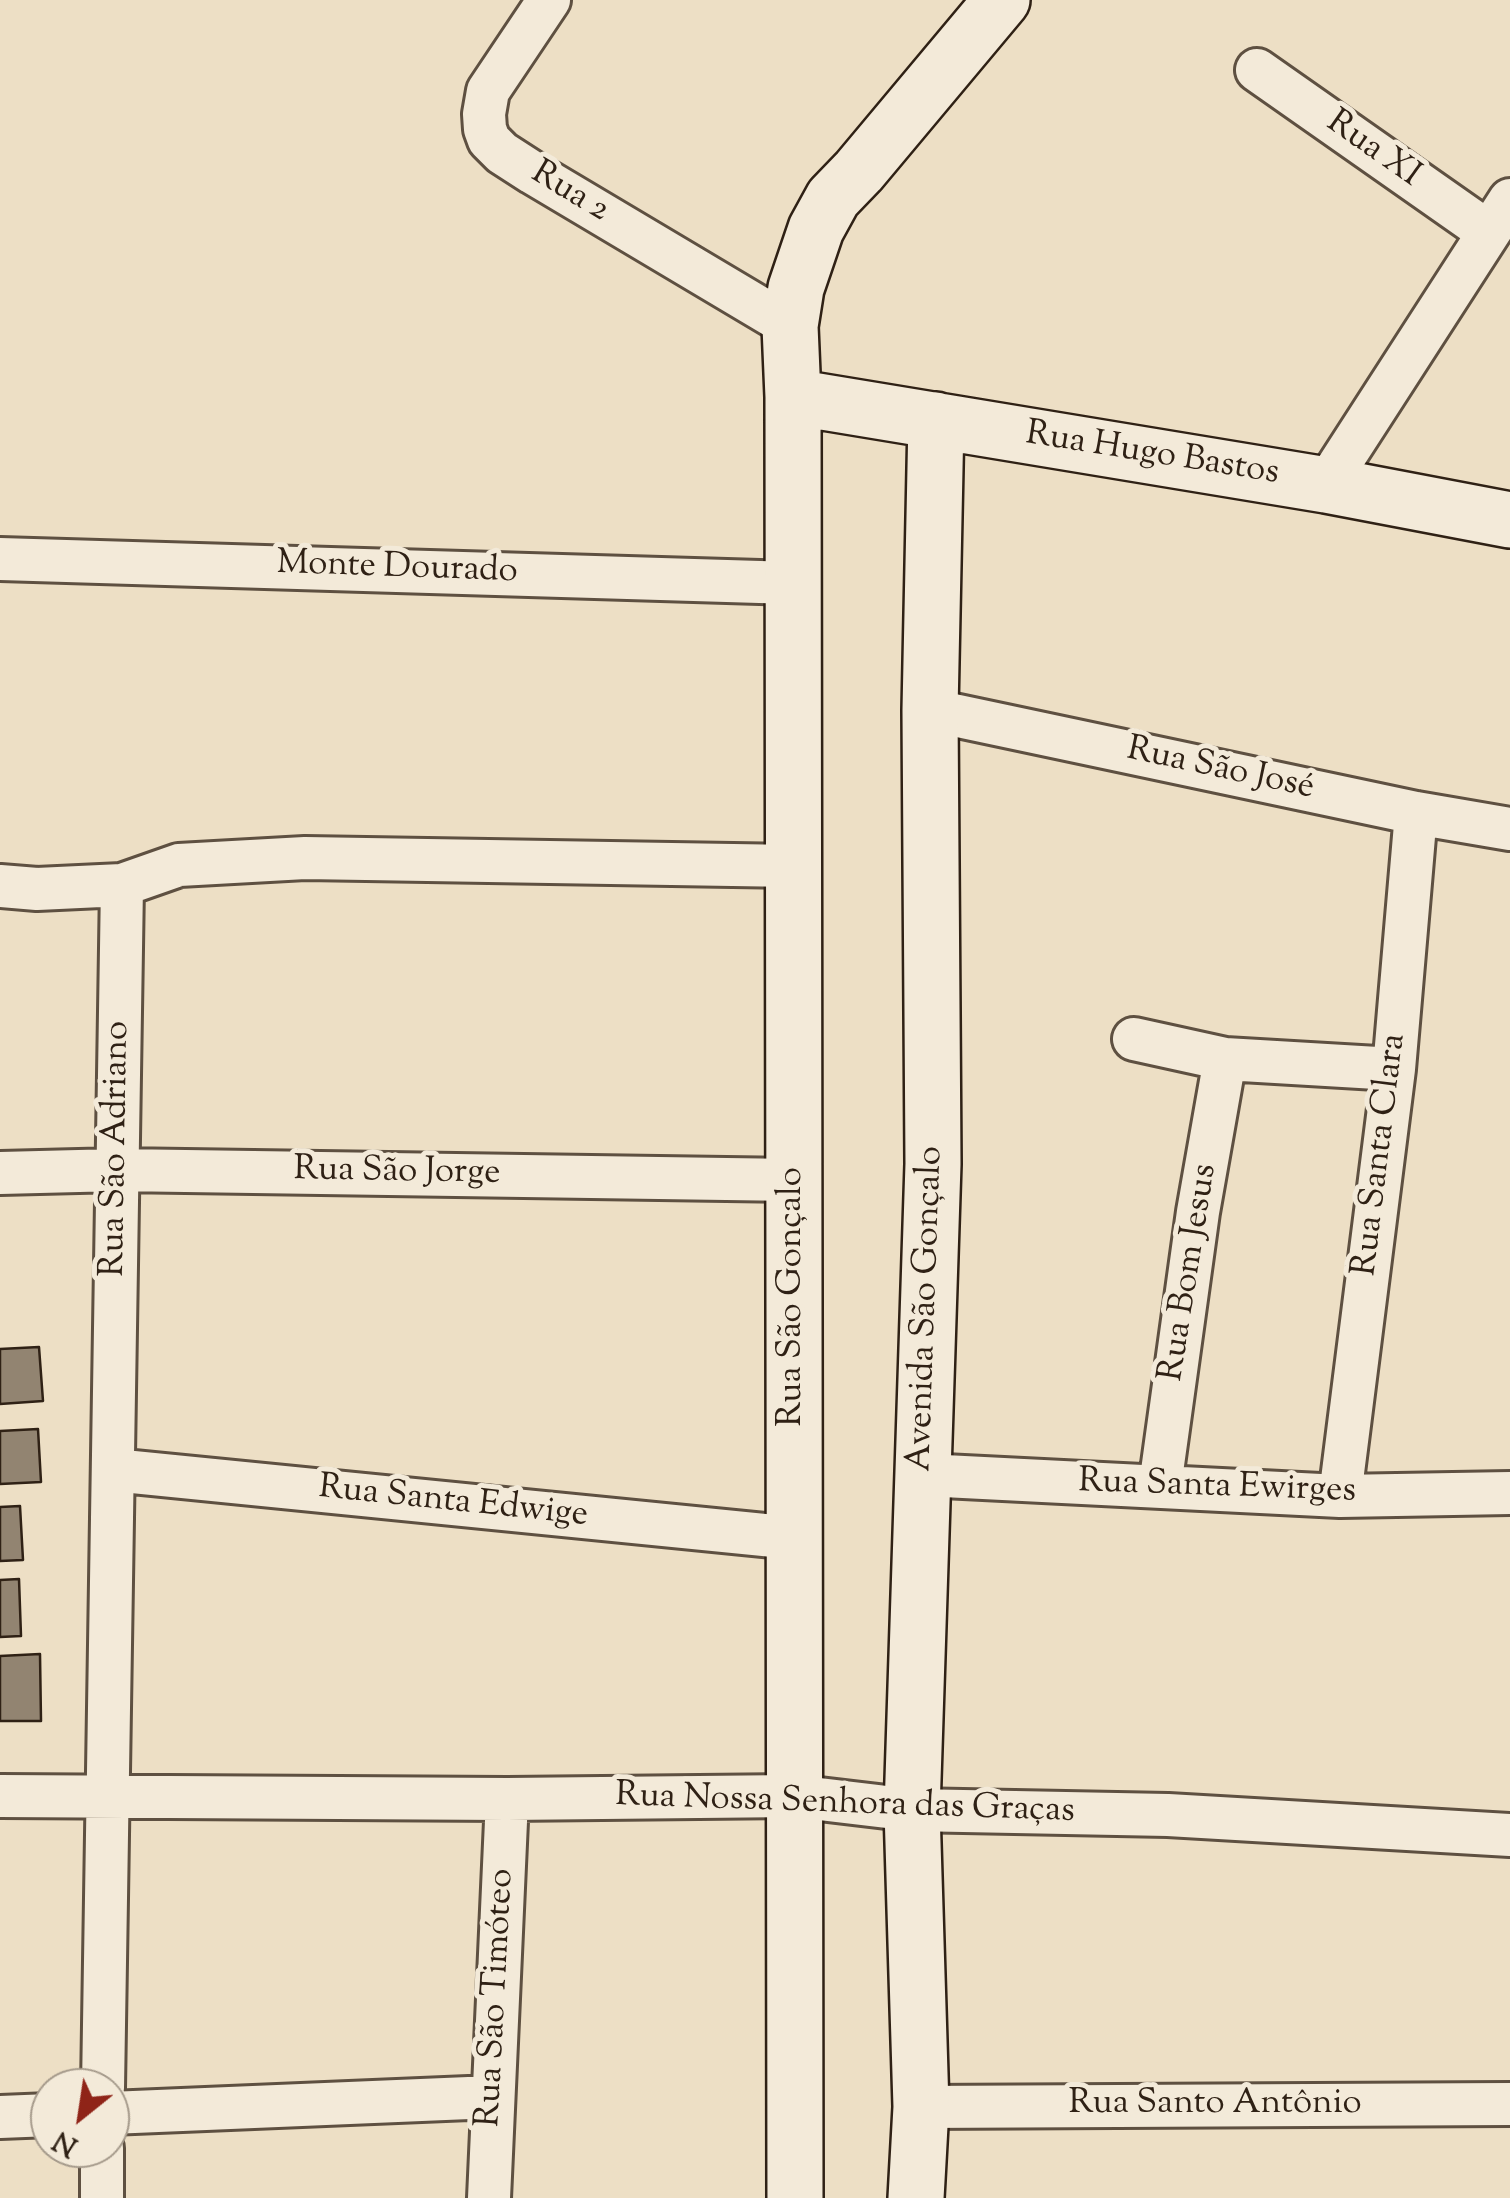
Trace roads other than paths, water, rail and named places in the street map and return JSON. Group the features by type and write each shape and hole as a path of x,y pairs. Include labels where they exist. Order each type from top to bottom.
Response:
{"street":[{"name":"Rua 2","path":"550,0 488,92 485,128 489,140 533,173 790,326"},
{"name":"Rua São Gonçalo","path":"795,2198 790,326 804,260 833,198 860,171 1002,0"},
{"name":"Rua XI","path":"1257,70 1499,216"},
{"path":"1326,485 1499,216"},
{"name":"Rua Hugo Bastos","path":"793,397 1326,485 1510,520"},
{"name":"Avenida São Gonçalo","path":"916,2198 921,2107 912,1810 933,1164 930,710 936,420"},
{"name":"Monte Dourado","path":"0,559 793,583"},
{"name":"Rua São José","path":"930,710 1416,813 1510,828"},
{"name":"Rua Santa Clara","path":"1340,1496 1394,1069 1416,813"},
{"path":"0,886 37,889 122,885 179,865 305,858 794,866"},
{"name":"Rua São Adriano","path":"103,2068 122,885"},
{"path":"1134,1039 1226,1059 1394,1069"},
{"name":"Rua Bom Jesus","path":"1160,1486 1198,1212 1226,1059"},
{"name":"Rua São Jorge","path":"0,1173 118,1170 794,1180"},
{"name":"Rua Santa Edwige","path":"113,1470 794,1538"},
{"name":"Rua Santa Ewirges","path":"924,1475 1340,1496 1510,1494"},
{"name":"Rua Nossa Senhora das Graças","path":"0,1796 794,1796 912,1810 1168,1815 1510,1834"},
{"name":"Rua São Timóteo","path":"489,2198 506,1798"},
{"path":"130,2112 493,2097"},
{"name":"Rua Santo Antônio","path":"921,2107 1510,2104"},
{"path":"0,2117 30,2116"},
{"path":"102,2168 102,2198"}]}
